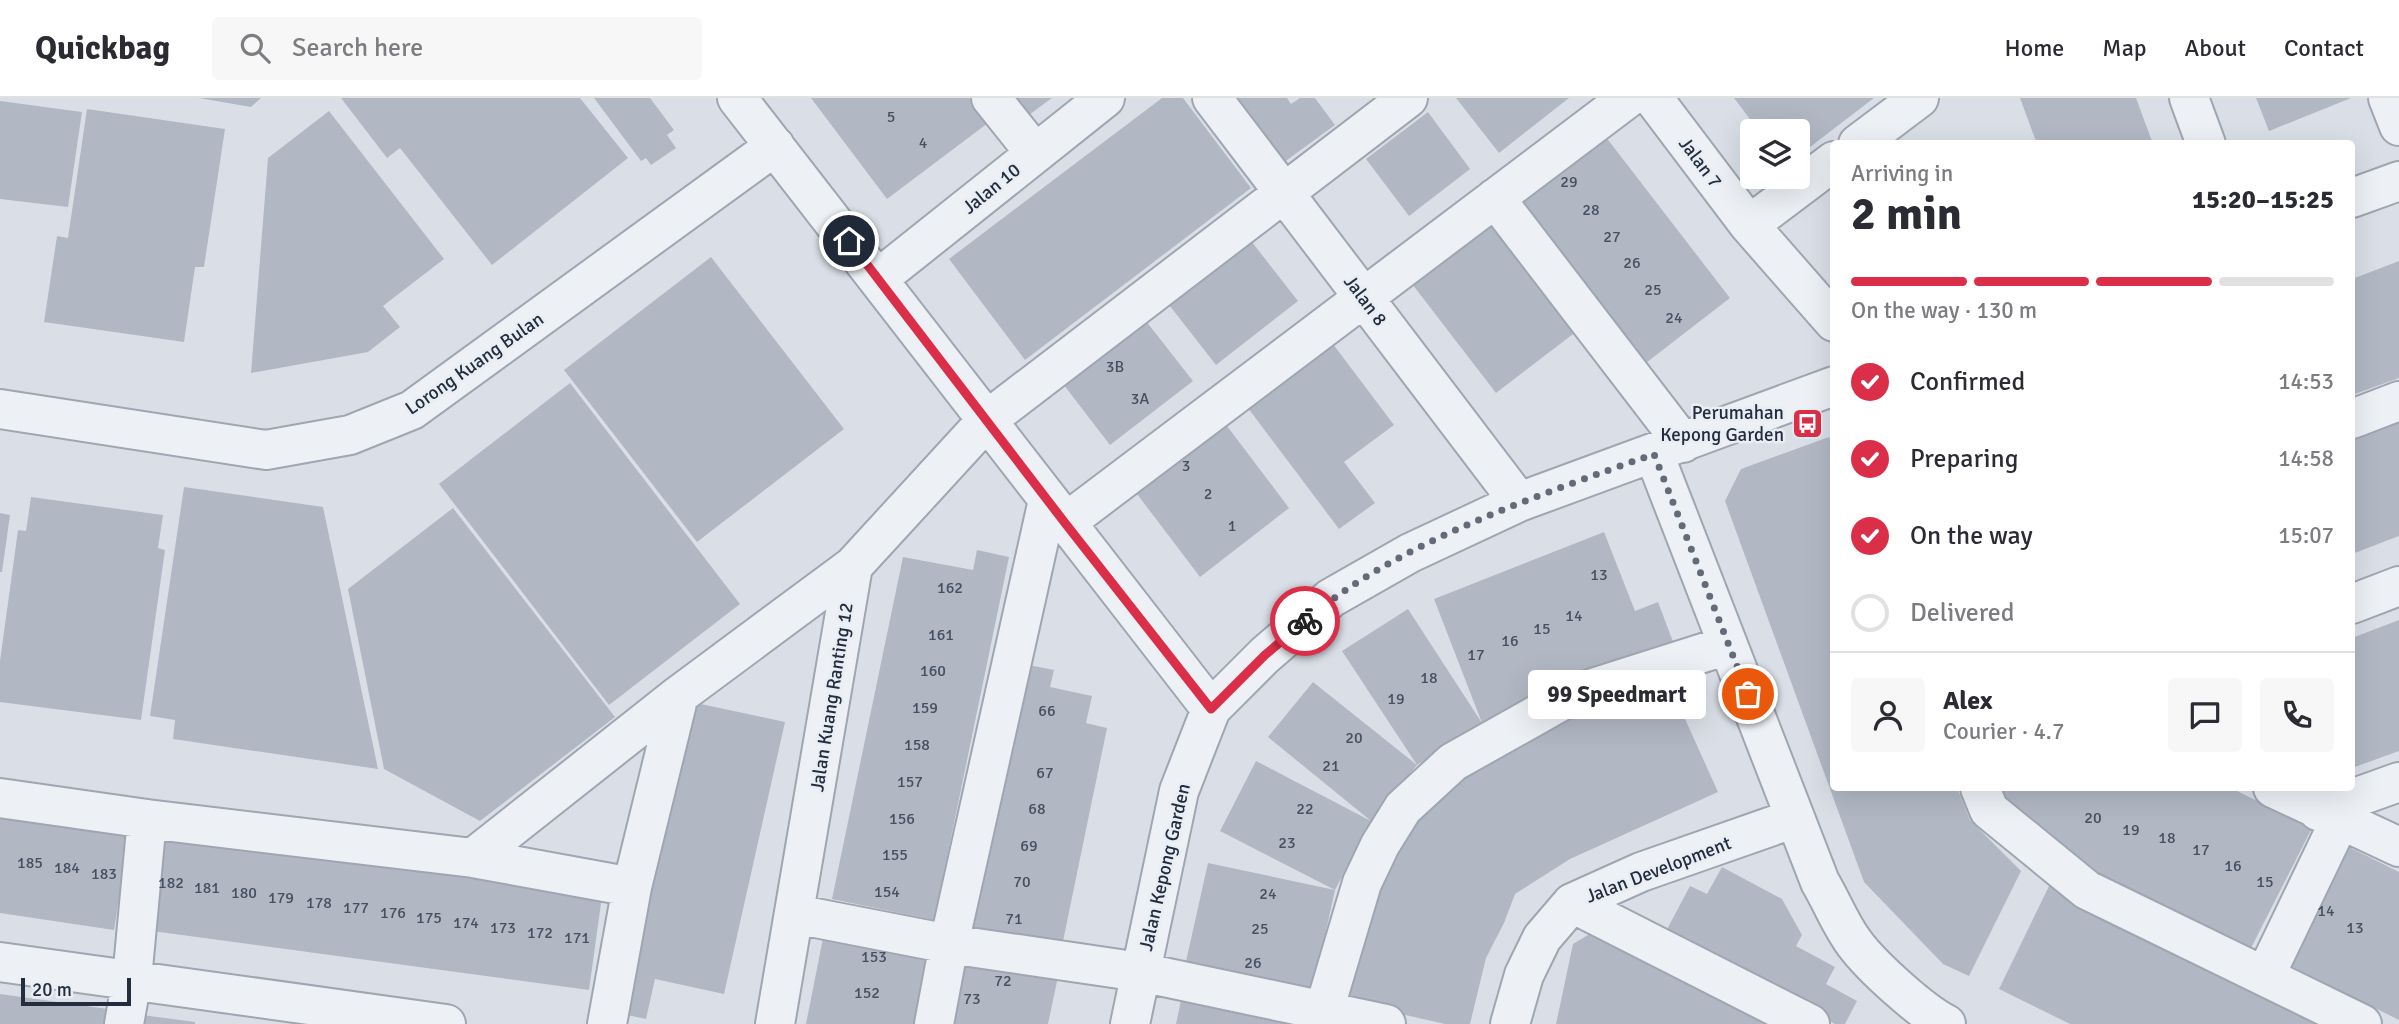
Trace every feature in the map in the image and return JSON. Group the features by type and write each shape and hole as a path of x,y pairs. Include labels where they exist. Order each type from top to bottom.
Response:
{"street":[{"path":"737,98 1211,709"},
{"path":"991,98 1035,153"},
{"name":"Jalan 10","path":"879,278 1105,98"},
{"name":"Jalan 8","path":"1212,98 1519,502"},
{"path":"473,858 679,695 853,566 987,420 1408,98"},
{"path":"934,1024 949,944 1056,512 1364,298 1628,98"},
{"name":"Jalan 7","path":"1653,98 1749,225 1830,317"},
{"path":"1863,140 1919,98"},
{"path":"2189,98 2205,140"},
{"path":"2388,98 2399,126"},
{"name":"Lorong Kuang Bulan","path":"0,409 266,450 350,435 412,410 775,146"},
{"path":"1749,225 1830,164"},
{"path":"2355,197 2399,181"},
{"path":"1495,198 1669,448 1728,645 1820,882 1856,945 1932,1017 1946,1024"},
{"name":"Jalan Kepong Garden","path":"1130,1024 1179,791 1211,709 1265,655 1331,598 1410,553 1519,502 1830,394"},
{"path":"2355,418 2399,401"},
{"name":"Jalan Kuang Ranting 12","path":"775,1024 853,566"},
{"path":"2355,603 2399,586"},
{"path":"1322,1017 1362,883 1380,845 1403,808 1453,762 1574,694 1728,645"},
{"path":"607,1024 632,887 679,695"},
{"path":"2265,976 2329,815 2399,782"},
{"path":"1981,791 1989,810 2087,890 2362,1024"},
{"path":"2279,791 2399,848"},
{"path":"0,798 147,819 473,858 632,887"},
{"name":"Jalan Development","path":"1510,1024 1524,975 1542,938 1572,903 1641,872 1795,818"},
{"path":"124,1024 132,979 147,819"},
{"path":"1572,903 1810,1024"},
{"path":"795,914 949,944 1140,972 1322,1017 1386,1024"},
{"path":"0,962 446,1024"}],"building":[{"path":"199,98 261,98 251,107"},
{"path":"341,98 580,98 628,158 492,265 400,148 387,158"},
{"path":"594,98 650,98 674,130 667,135 676,148 651,165 646,158 641,161"},
{"path":"811,98 969,98 988,123 887,199"},
{"path":"999,98 1052,98 1018,123"},
{"path":"1162,98 1183,98 1251,188 1025,360 949,259"},
{"path":"1219,98 1287,98 1291,104 1300,98 1315,98 1335,125 1272,171"},
{"path":"1456,98 1569,98 1499,153"},
{"path":"1734,98 1874,98 1810,147 1810,119 1750,119"},
{"path":"2020,98 2136,98 2152,140 2036,140"},
{"path":"2256,98 2351,98 2269,131"},
{"path":"0,101 82,112 68,207 0,199"},
{"path":"87,109 225,129 204,267 195,267 184,342 44,322 57,236 68,238"},
{"path":"329,111 444,259 383,306 400,327 368,352 251,373 268,158"},
{"path":"1428,112 1470,169 1409,216 1366,159"},
{"path":"1602,132 1730,298 1642,366 1513,199"},
{"path":"1495,214 1581,328 1496,393 1409,280"},
{"path":"1248,237 1298,301 1216,365 1166,301"},
{"path":"711,257 844,429 697,542 564,370"},
{"path":"2399,261 2399,378 2355,394 2355,278"},
{"path":"1142,316 1193,381 1110,445 1060,380"},
{"path":"1330,340 1394,425 1344,462 1375,503 1339,529 1245,404"},
{"path":"570,383 740,604 609,705 439,484"},
{"path":"2399,413 2399,536 2355,553 2355,429"},
{"path":"1221,418 1289,508 1200,577 1131,486"},
{"path":"1829,437 1830,439 1830,789 1725,501 1741,469"},
{"path":"184,487 323,507 378,769 173,739 175,720 150,716"},
{"path":"31,497 163,515 158,548 165,550 141,720 0,702 0,661 18,530 26,531"},
{"path":"453,508 615,717 480,821 384,769 348,589"},
{"path":"0,513 10,515 2,572 0,572"},
{"path":"1604,532 1635,611 1658,602 1675,647 1482,723 1434,599"},
{"path":"977,550 1009,557 934,920 832,899 903,557 973,570"},
{"path":"1408,609 1482,723 1417,765 1342,651"},
{"path":"2399,620 2399,751 2355,767 2355,637"},
{"path":"1014,662 1054,670 1050,687 1092,696 1086,723 1107,728 1062,946 959,925"},
{"path":"1663,670 1718,792 1570,859 1515,894 1486,958 1470,1024 1445,1024 1335,999 1380,860 1465,766"},
{"path":"1313,682 1417,765 1371,821 1268,737"},
{"path":"682,700 785,722 724,994 655,979 646,1019 613,1012"},
{"path":"1256,761 1371,821 1335,890 1220,831"},
{"path":"1831,791 1958,791 1970,820 2021,871 1969,976 1943,964 1864,882"},
{"path":"1996,791 2237,791 2312,828 2250,950 2044,846"},
{"path":"0,802 131,822 114,930 0,913"},
{"path":"160,829 603,889 589,990 145,930"},
{"path":"2341,843 2399,872 2399,1020 2281,961"},
{"path":"1208,863 1335,890 1312,994 1185,966"},
{"path":"1722,867 1782,899 1802,935 1796,946 1835,967 1826,984 1857,1001 1845,1024 1835,1024 1665,933 1690,886 1707,894"},
{"path":"2051,882 2344,1024 2070,1024 1999,989"},
{"path":"825,928 929,948 915,1024 806,1024"},
{"path":"1598,929 1781,1024 1556,1024 1573,944"},
{"path":"955,952 1059,972 1048,1024 941,1024"},
{"path":"0,994 108,1009 106,1024 0,1024"},
{"path":"1182,996 1312,1024 1176,1024"},
{"path":"135,1014 195,1022 195,1024 134,1024"}],"way so far":[{"path":"1305,621 1331,598 1410,553 1519,502 1654,454 1748,694"}],"place":[{"name":"Perumahan Kepong Garden","path":"1807,423"},
{"name":"99 Speedmart","path":"1748,694"}],"route":[{"path":"849,241 1211,709 1265,655 1305,621"}]}
